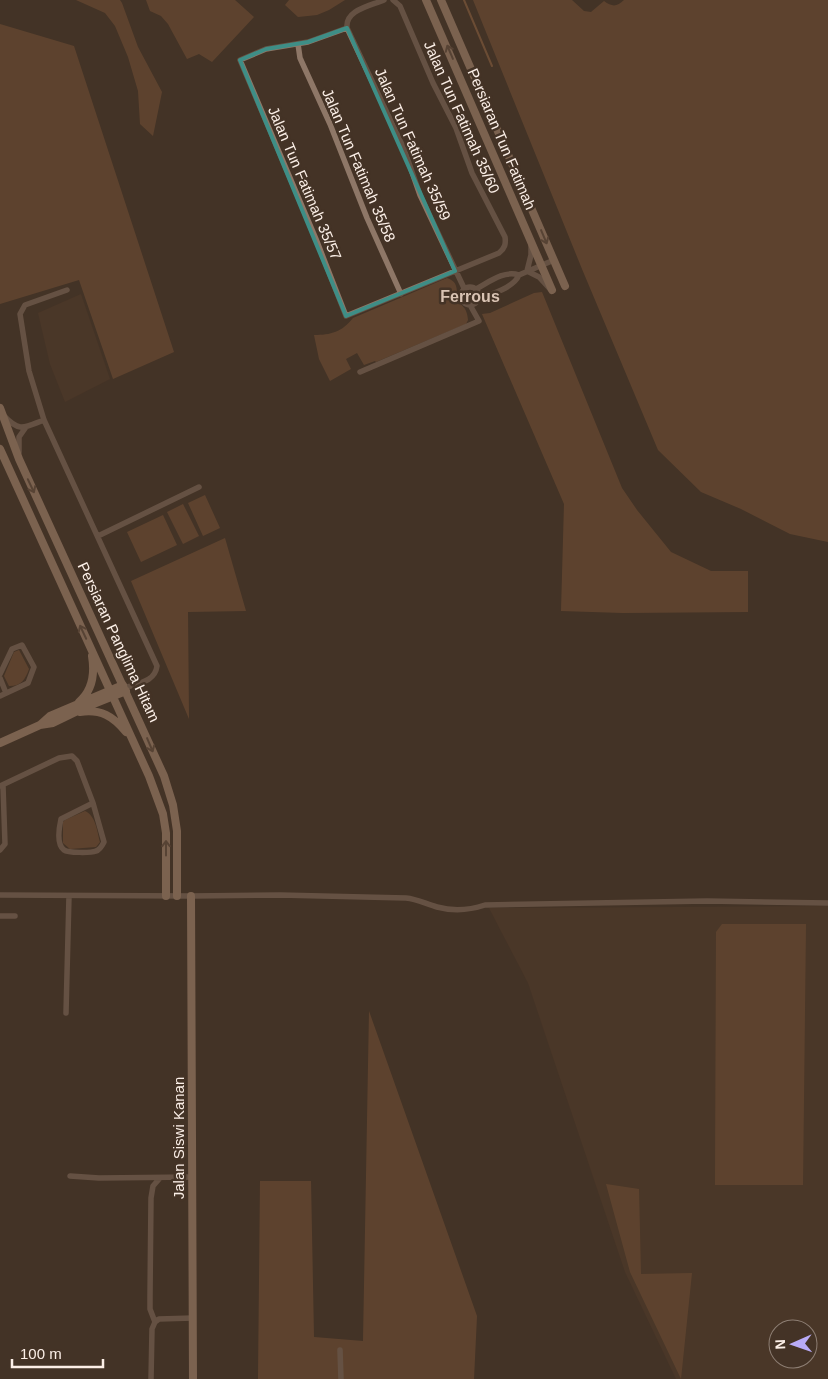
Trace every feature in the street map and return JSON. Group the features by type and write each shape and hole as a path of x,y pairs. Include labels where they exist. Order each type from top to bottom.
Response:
{"street":[{"path":"298,44 347,28 346,22 349,15 384,0"},
{"name":"Persiaran Tun Fatimah","path":"426,0 552,290"},
{"name":"Persiaran Tun Fatimah","path":"441,0 565,286"},
{"name":"Jalan Tun Fatimah 35/60","path":"394,1 400,6 432,83 456,128 472,173 505,237 504,249 499,253 455,271"},
{"name":"Jalan Tun Fatimah 35/59","path":"347,28 404,149 420,195 464,288"},
{"name":"Jalan Tun Fatimah 35/57","path":"298,44 266,49 240,60 316,239 346,316 400,294"},
{"name":"Jalan Tun Fatimah 35/58","path":"298,44 300,58 330,124 367,218 400,294"},
{"path":"527,271 531,255 531,241"},
{"path":"476,289 498,277 512,272 519,274 554,260"},
{"path":"400,294 455,271"},
{"path":"527,271 539,277 552,290"},
{"path":"470,305 476,303 479,297 500,290 516,281 519,274"},
{"path":"360,372 479,321 470,305 461,299 461,293 464,288 469,286 476,289 479,297"},
{"path":"0,742 40,726 53,723 78,708 149,679 156,673 157,666 44,420 29,371 20,314 25,305 67,290"},
{"path":"1,410 13,425 26,427 44,420"},
{"name":"Persiaran Panglima Hitam","path":"1,410 19,459 164,776 173,805 177,831 177,896"},
{"path":"19,459 19,437 26,427"},
{"name":"Persiaran Panglima Hitam","path":"0,449 149,776 166,833 166,896"},
{"path":"98,536 199,487"},
{"path":"0,674 12,649 22,645 34,667 28,683 3,694 0,678"},
{"path":"78,708 90,689 94,671 90,647"},
{"path":"78,708 107,714 117,721 133,741"},
{"path":"0,850 5,844 2,786 7,783 59,758 72,756 77,761 93,804 104,842 96,852 65,851 60,845 59,840 61,819 93,804"},
{"path":"0,895 280,895 406,898 418,899 438,907 458,909 475,909 484,905 580,902 828,903"},
{"path":"66,1013 69,896"},
{"name":"Jalan Siswi Kanan","path":"191,896 193,1379"},
{"path":"0,916 15,916"},
{"path":"70,1176 99,1178 192,1177"},
{"path":"155,1322 150,1309 151,1198 152,1186 160,1178"},
{"path":"151,1379 152,1329 155,1322 159,1319 193,1318"},
{"path":"340,1350 341,1379"}],"highlighted area":[{"path":"347,28 455,271 346,316 240,60 266,49 308,42"}],"shaded area":[{"path":"76,0 120,0 122,3 138,47 162,92 153,136 140,124 138,91 128,57 115,26 105,13"},
{"path":"146,0 235,0 254,17 212,62 199,54 187,59 168,24 161,16 150,11"},
{"path":"289,0 345,0 317,15 298,17 285,5"},
{"path":"473,0 572,0 584,11 591,12 604,1 614,5 624,0 828,0 828,542 790,534 741,509 701,492 658,450"},
{"path":"0,24 74,46 174,352 113,379 79,280 0,304"},
{"path":"447,278 455,284 459,302 467,315 468,320 466,324 376,362 364,365 357,353 346,359 351,369 330,381 319,359 314,335 336,332 345,327 353,318"},
{"path":"542,292 622,488 671,552 711,571 748,571 748,612 623,613 561,611 564,504 482,314 490,313 534,293"},
{"path":"81,294 110,379 65,402 50,364 38,313"},
{"path":"205,495 220,528 203,536 188,503"},
{"path":"183,504 199,536 183,544 167,512"},
{"path":"163,515 177,545 141,562 127,532"},
{"path":"225,538 246,611 188,612 189,719 131,581"},
{"path":"19,650 29,669 22,682 9,686 4,676 14,652"},
{"path":"85,811 94,820 100,842 96,847 70,849 63,843 63,822"},
{"path":"828,906 828,1379 676,1379 625,1272 528,983 489,908"},
{"path":"722,924 806,924 803,1185 715,1185 716,932"},
{"path":"369,1011 477,1316 474,1379 258,1379 260,1181 311,1181 314,1337 363,1341"},
{"path":"606,1184 639,1189 641,1274 692,1273 681,1379 630,1272"}],"waterway":[{"path":"464,0 492,66"}],"district":[{"name":"Ferrous","path":"470,296"}]}
